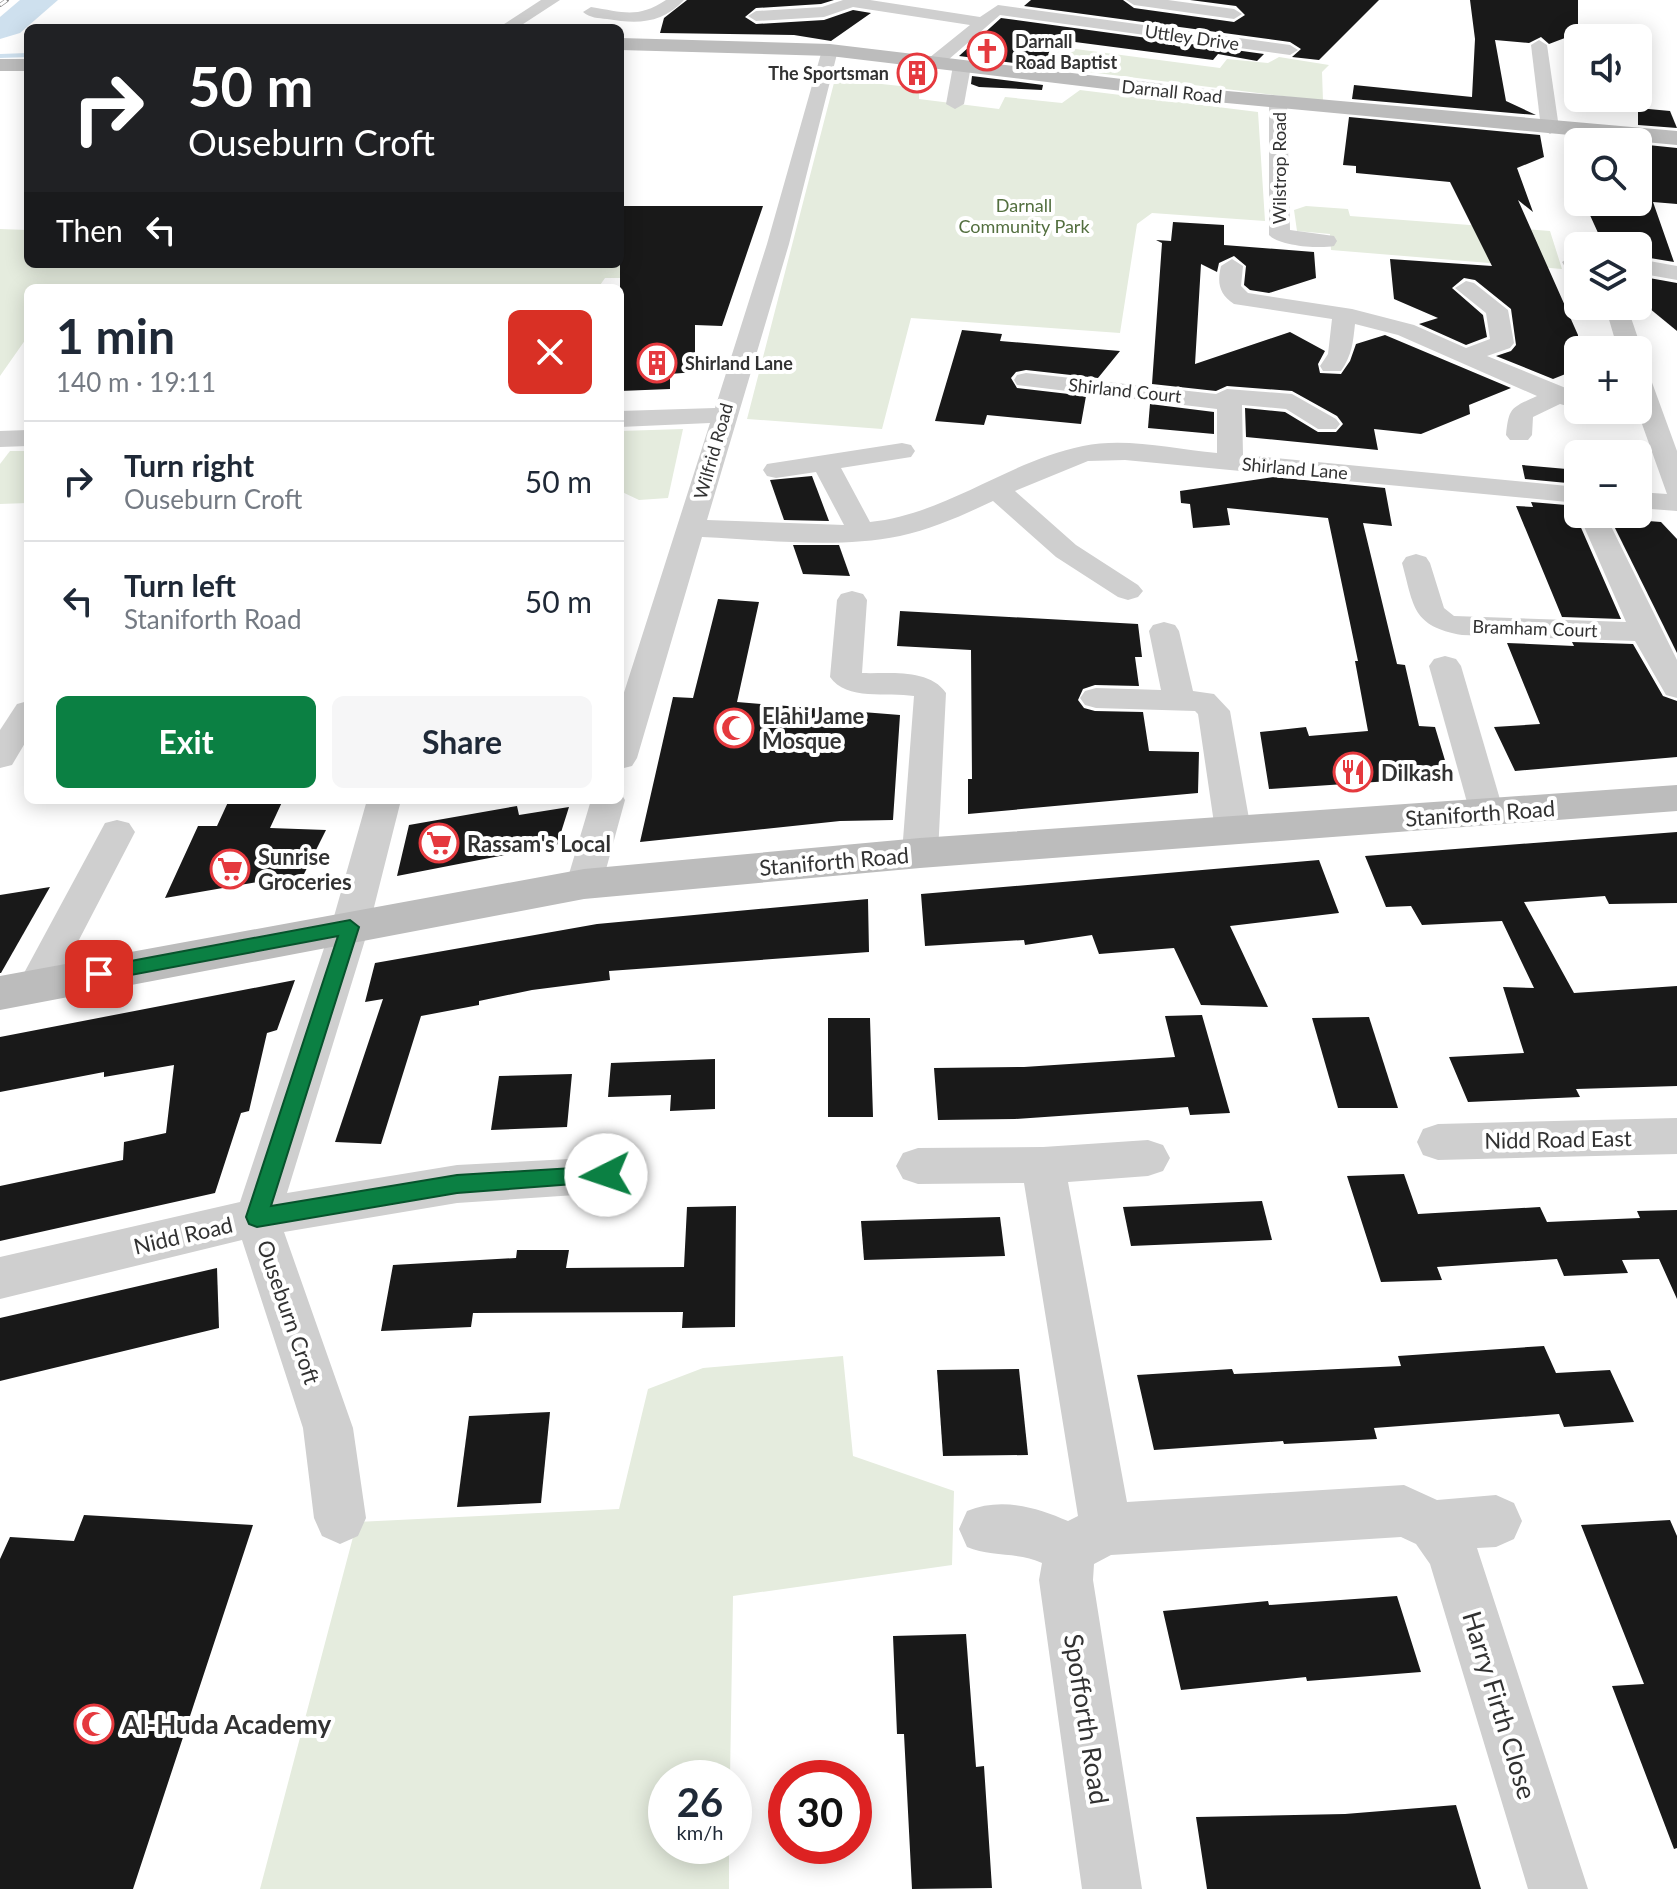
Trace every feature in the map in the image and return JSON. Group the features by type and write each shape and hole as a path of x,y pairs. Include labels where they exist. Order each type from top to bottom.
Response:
{"main road":[{"name":"Darnall Road","path":"624,44 830,50 1278,101 1677,138"},
{"path":"0,65 24,65"},
{"name":"Staniforth Road","path":"18,989 584,884 920,853 1677,798"}],"street":[{"path":"513,24 552,0"},
{"path":"652,16 676,0"},
{"path":"1134,0 1234,14"},
{"path":"1213,40 1248,0"},
{"path":"756,16 824,12 853,1 983,22"},
{"path":"935,62 1005,5"},
{"name":"Uttley Drive","path":"1005,5 1290,50"},
{"path":"591,12 634,19 652,16 680,18"},
{"path":"1539,45 1550,128"},
{"name":"Wilfrid Road","path":"624,731 631,683 691,528 723,415 778,244 830,50"},
{"path":"955,104 962,66"},
{"name":"Wilstrop Road","path":"1278,101 1280,235 1326,241"},
{"path":"1232,266 1228,285 1232,293 1242,299 1344,314 1406,330 1564,397"},
{"path":"1652,269 1677,273"},
{"path":"1466,288 1497,310 1502,343 1468,355"},
{"path":"1332,366 1340,354 1344,314"},
{"name":"Shirland Court","path":"1012,379 1227,394 1292,402 1327,424"},
{"path":"1227,394 1230,406 1230,462"},
{"path":"1519,435 1521,413 1564,399"},
{"path":"624,419 723,415"},
{"path":"1644,424 1677,489"},
{"path":"0,439 24,438"},
{"path":"776,470 902,451"},
{"name":"Shirland Lane","path":"691,528 832,535 897,528 945,513 1052,464 1086,453 1125,452 1564,494"},
{"path":"825,463 862,533"},
{"path":"997,490 1066,551 1128,591"},
{"path":"1652,501 1677,503"},
{"path":"1598,528 1646,632 1677,688"},
{"name":"Bramham Court","path":"1416,563 1430,612 1445,623 1646,632"},
{"path":"852,600 846,677 854,682 921,686 930,693 920,853"},
{"path":"1164,631 1179,699"},
{"path":"1445,666 1487,813"},
{"path":"1096,698 1203,701 1214,711 1233,830"},
{"name":"Ouseburn Croft","path":"340,1518 328,1428 257,1217 350,927 383,804"},
{"path":"584,884 607,804"},
{"path":"18,989 117,832"},
{"name":"Nidd Road East","path":"1438,1142 1677,1136"},
{"path":"918,1166 1043,1165 1148,1158"},
{"path":"1043,1165 1088,1539"},
{"name":"Nidd Road","path":"0,1278 257,1217 457,1184 606,1175"},
{"path":"985,1529 1088,1539 1404,1511 1434,1526 1496,1521"},
{"name":"Harry Firth Close","path":"1434,1526 1452,1551 1558,1889"},
{"name":"Spofforth Road","path":"1088,1539 1066,1580 1112,1889"}],"green space":[{"path":"1030,43 1220,68 1227,59 1268,63 1279,57 1329,65 1322,72 1323,101 1015,63"},
{"name":"Darnall Community Park","path":"835,79 919,88 919,99 999,109 1005,97 1062,103 1080,90 1258,112 1265,221 1152,213 1137,224 1120,333 911,318 882,429 747,419"},
{"path":"1306,206 1348,209 1350,216 1550,231 1562,269 1331,250 1330,234 1297,231 1294,210"},
{"path":"0,229 24,230 24,268 624,268 624,265 684,278 605,278 601,284 24,284 24,342 0,376"},
{"path":"683,429 668,498 639,500 624,493 624,431"},
{"path":"10,451 24,451 24,503 0,504 0,464"},
{"path":"843,1356 853,1456 954,1491 952,1565 733,1596 730,1760 648,1760 648,1864 729,1864 729,1889 260,1889 357,1522 619,1509 648,1389 703,1368"}],"water":[{"path":"20,0 58,0 30,24 24,24 20,33 0,39 0,17"}],"building":[{"path":"687,0 834,0 821,4 756,8 745,17 756,24 824,20 853,10 871,13 831,41 794,35 660,33 664,18"},
{"path":"1031,0 1123,0 1134,8 1234,22 1245,15 1236,6 1190,0 1379,0 1319,60 1292,57 1301,49 1290,42 1024,6"},
{"path":"1470,0 1578,0 1578,24 1564,24 1564,38 1549,44 1541,37 1529,43 1495,40 1506,101 1536,115 1352,99 1354,85 1472,97 1475,39"},
{"path":"1001,18 1264,54 1257,61 1218,54 1213,60 1052,39 1046,67 959,56"},
{"path":"972,76 1043,85 1042,90 979,87 971,84"},
{"path":"1652,109 1670,111 1677,128 1638,125 1638,112 1652,112"},
{"path":"1349,117 1540,135 1544,157 1517,168 1533,212 1518,200 1564,304 1564,320 1571,320 1578,335 1564,336 1564,375 1553,379 1496,356 1511,351 1516,345 1511,309 1475,280 1464,278 1452,288 1483,315 1487,337 1466,345 1419,324 1438,318 1394,299 1390,259 1492,266 1450,182 1356,173 1356,166 1343,165"},
{"path":"1652,145 1677,148 1677,204 1653,202 1674,262 1652,258 1652,232 1598,232 1590,216 1652,216"},
{"path":"624,206 763,206 722,326 695,325 695,372 670,374 670,389 624,391 624,284 620,284 620,268 624,268"},
{"path":"1173,222 1224,225 1224,245 1314,252 1316,278 1269,293 1250,290 1244,285 1246,266 1234,256 1219,263 1217,272 1201,264 1195,364 1290,332 1325,351 1318,364 1320,373 1341,374 1356,344 1385,335 1511,388 1469,405 1470,414 1421,434 1374,429 1378,450 1246,437 1245,408 1285,412 1318,432 1336,432 1343,424 1337,416 1292,391 1227,386 1216,391 1152,384 1162,243 1156,240 1171,241"},
{"path":"1652,279 1677,283 1677,331 1652,310"},
{"path":"962,330 1002,334 1000,341 1120,351 1098,378 1026,370 1016,372 1011,378 1017,388 1086,396 1081,424 987,415 984,425 935,421"},
{"path":"1150,404 1214,412 1214,434 1148,428"},
{"path":"1522,465 1564,469 1564,483 1525,479"},
{"path":"812,476 829,521 784,520 770,480"},
{"path":"1274,477 1385,488 1392,526 1363,523 1397,664 1405,665 1419,726 1435,727 1450,777 1269,789 1260,732 1306,727 1309,736 1368,731 1355,661 1358,661 1328,518 1227,508 1230,525 1193,528 1190,504 1181,503 1180,491"},
{"path":"1531,502 1564,505 1564,528 1581,528 1621,619 1562,617 1516,506 1533,507"},
{"path":"1652,521 1661,522 1677,539 1677,653 1615,528 1652,528"},
{"path":"793,545 839,545 850,576 803,574"},
{"path":"718,599 759,602 737,702 900,715 893,820 840,821 640,842 673,697 693,698"},
{"path":"900,611 1138,624 1142,657 1135,657 1139,686 1095,685 1083,689 1078,700 1084,708 1095,711 1143,712 1149,751 1199,752 1198,793 968,814 968,779 972,779 971,650 897,646"},
{"path":"1572,642 1633,644 1663,696 1677,701 1677,757 1515,771 1494,727 1540,724 1507,643 1574,646"},
{"name":"Sunrise Groceries","path":"227,804 281,804 270,828 326,830 304,874 165,898 198,826 217,826"},
{"path":"517,806 519,815 569,807 557,845 397,876 409,825"},
{"path":"1677,832 1677,903 1609,904 1605,896 1524,902 1574,993 1677,986 1677,1086 1576,1089 1580,1097 1468,1102 1449,1057 1524,1053 1503,987 1534,988 1502,921 1422,925 1411,906 1386,907 1365,856"},
{"path":"1319,860 1339,913 1230,926 1268,1007 1201,1005 1174,948 1099,954 1092,935 1025,945 1024,940 925,946 921,894"},
{"path":"50,887 1,973 0,973 0,895"},
{"path":"868,899 869,952 609,971 610,980 532,990 479,1001 479,1005 421,1016 381,1144 335,1142 383,999 365,1002 375,963 597,924"},
{"path":"295,980 277,1030 267,1033 249,1111 241,1113 215,1193 0,1241 0,1186 123,1160 124,1142 166,1133 174,1065 104,1077 104,1072 0,1092 0,1037"},
{"path":"1202,1015 1230,1113 1190,1115 1188,1107 1015,1119 938,1120 934,1068 1024,1067 1175,1057 1165,1016"},
{"path":"1369,1017 1398,1108 1338,1108 1312,1018"},
{"path":"828,1018 870,1018 873,1117 828,1117"},
{"path":"715,1059 715,1109 670,1111 671,1095 608,1097 611,1063"},
{"path":"572,1074 567,1127 491,1130 499,1076"},
{"path":"1404,1174 1418,1214 1540,1207 1547,1222 1640,1218 1637,1211 1677,1210 1677,1299 1659,1259 1622,1260 1628,1273 1564,1276 1557,1259 1437,1267 1442,1280 1381,1282 1347,1176"},
{"path":"1262,1201 1272,1240 1131,1246 1123,1207"},
{"path":"736,1206 735,1327 682,1328 683,1312 473,1313 471,1327 381,1331 393,1265 516,1258 517,1250 569,1250 566,1268 684,1267 687,1207"},
{"path":"1000,1217 1005,1256 864,1260 861,1221"},
{"path":"217,1268 219,1328 0,1381 0,1318"},
{"path":"1544,1346 1556,1373 1610,1370 1634,1422 1564,1427 1559,1414 1374,1428 1377,1439 1284,1444 1283,1441 1154,1450 1137,1375 1232,1369 1234,1374 1401,1366 1398,1356"},
{"path":"1019,1369 1028,1455 943,1456 937,1370"},
{"path":"550,1412 541,1503 457,1507 469,1416"},
{"name":"Al-Huda Academy","path":"84,1515 253,1525 133,1889 0,1889 0,1559 10,1537 74,1541"},
{"path":"1670,1520 1677,1536 1677,1848 1674,1849 1612,1686 1644,1684 1581,1525"},
{"path":"1397,1596 1421,1672 1307,1681 1306,1677 1181,1690 1163,1611 1268,1601 1269,1605"},
{"path":"966,1634 976,1767 984,1766 992,1888 912,1889 904,1734 897,1734 893,1636"},
{"path":"1456,1805 1481,1889 1207,1889 1196,1817 1345,1814"}],"waterway":[{"path":"0,56 24,55"}],"railway":[{"path":"0,5 7,0"}],"place":[{"name":"Darnall Road Baptist","path":"987,51"},
{"name":"The Sportsman","path":"917,73"},
{"name":"Shirland Lane","path":"657,363"},
{"name":"Elahi Jame Mosque","path":"734,728"},
{"name":"Dilkash","path":"1353,772"},
{"name":"Rassam's Local","path":"439,843"},
{"name":"Sunrise Groceries","path":"230,869"},
{"name":"Al-Huda Academy","path":"94,1724"}],"route":[{"path":"99,974 350,927 257,1217 457,1184 606,1175"}]}
